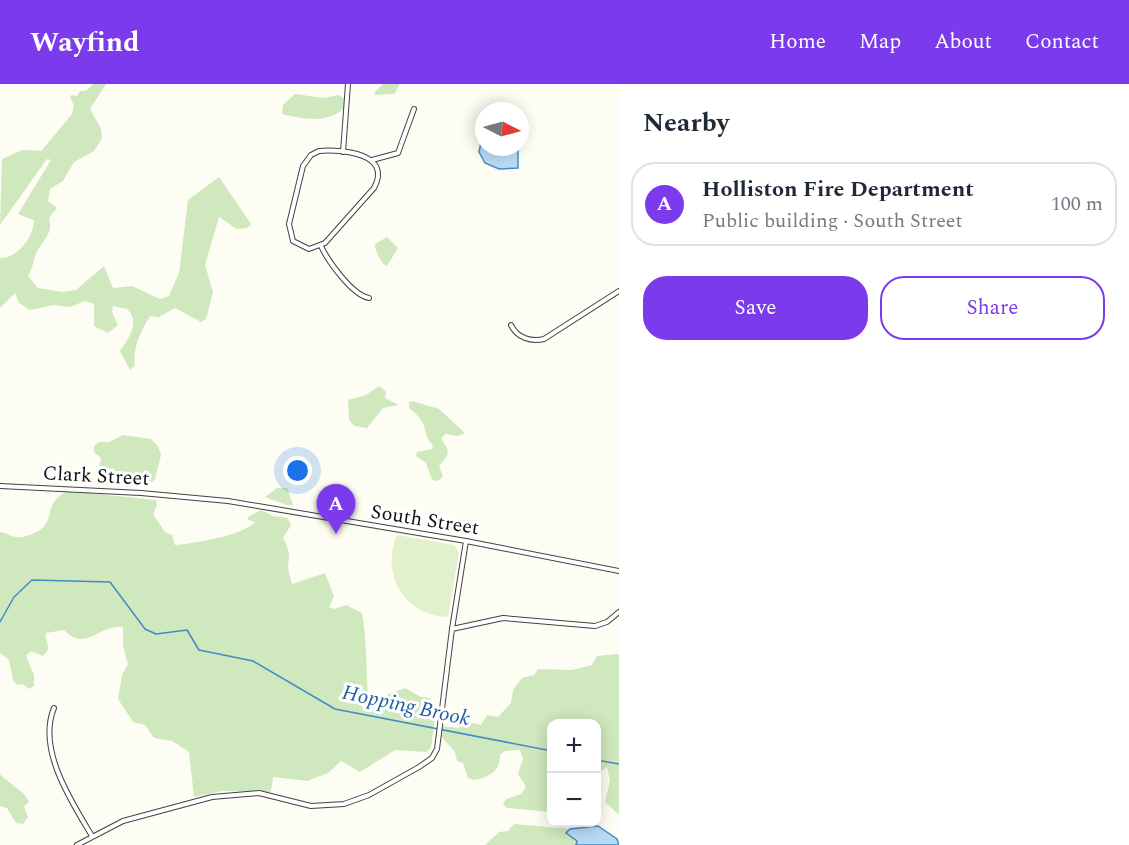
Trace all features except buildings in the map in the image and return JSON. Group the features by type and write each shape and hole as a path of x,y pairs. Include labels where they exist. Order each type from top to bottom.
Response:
{"street":[{"path":"343,152 348,84"},
{"path":"372,160 398,153 414,109"},
{"path":"319,151 343,152 362,154 372,160 378,175 374,188 321,246 309,249 297,244 290,234 289,222 307,158 319,151"},
{"path":"321,246 334,268 359,295 369,298"},
{"path":"511,325 522,337 534,340 544,339 619,291"},
{"name":"Clark Street","path":"0,486 190,497"},
{"name":"South Street","path":"190,497 466,541 619,571"},
{"path":"77,845 138,816 212,797 265,794 323,807 359,800 429,760 437,749 466,541"},
{"path":"452,629 503,618 595,626 607,622 619,613"},
{"path":"54,708 48,727 58,775 92,836"}],"green space":[{"path":"93,84 106,84 90,109 101,129 102,138 94,151 74,162 63,181 50,189 48,201 57,208 49,218 49,231 37,251 28,276 38,288 63,292 76,290 104,266 113,288 132,286 160,299 169,296 179,273 188,200 219,177 251,224 247,228 237,229 219,217 205,265 213,292 206,319 201,322 175,308 159,317 150,316 136,347 135,366 130,370 120,351 133,325 133,319 127,309 113,306 112,312 118,325 108,333 94,326 94,304 85,301 70,307 54,305 30,310 19,303 15,293 0,308 0,258 12,255 28,240 34,220 18,214 51,160 47,159 0,225 2,159 22,150 41,151 72,114 74,105 71,95 77,96 80,91 86,91"},
{"path":"383,84 400,84 394,94 375,95"},
{"path":"295,94 323,98 339,95 345,99 346,105 333,116 325,118 307,119 282,114 283,105"},
{"path":"387,237 398,248 387,266 379,257 375,244"},
{"path":"379,386 386,391 385,398 399,405 383,408 367,428 354,426 349,419 348,400 366,395"},
{"path":"409,402 439,409 465,433 458,436 446,434 441,438 448,450 447,456 439,466 443,477 438,481 432,480 426,463 416,456 417,452 432,449 433,446 423,423 409,408"},
{"path":"123,435 151,439 158,446 161,455 155,479 149,486 102,483 99,471 101,458 94,452 94,446 99,442 109,442"},
{"path":"277,488 287,488 293,505 265,497"},
{"path":"68,491 156,500 157,505 153,514 165,532 172,535 175,545 205,541 240,531 255,522 248,520 248,517 261,510 273,516 288,518 291,525 283,538 287,545 288,567 292,584 325,573 334,596 329,607 334,609 346,605 362,613 368,696 384,696 405,688 421,697 430,698 436,709 431,748 426,752 395,750 360,772 341,761 328,773 307,781 273,777 271,792 222,791 194,797 189,752 172,741 154,738 145,725 133,722 118,699 122,675 128,664 123,646 123,627 107,629 80,639 64,630 46,633 48,650 46,653 43,656 31,651 26,656 34,675 34,686 29,689 23,684 17,685 13,680 9,660 0,653 0,532 14,537 35,533 47,522 54,503"},
{"path":"397,535 454,545 459,552 448,617 433,615 420,609 408,601 400,591 394,578 392,565"},
{"path":"619,654 619,815 605,802 610,781 607,767 601,771 601,719 547,719 547,812 507,808 503,804 506,799 521,794 526,787 518,774 523,759 520,750 505,751 500,755 498,766 493,773 474,780 468,778 463,763 457,761 455,752 440,735 443,726 458,728 469,722 481,725 487,715 498,717 511,703 513,690 522,678 534,675 538,669 572,670 592,665 597,656"},
{"path":"0,774 28,799 29,802 24,806 28,817 23,824 16,823 7,808 0,806"},
{"path":"514,824 570,829 567,830 577,842 576,845 485,845 499,832 508,831"}],"water":[{"path":"481,156 518,156 518,168 499,169 485,163"},
{"path":"599,827 617,839 619,845 576,845 577,841 566,833 570,829"}],"waterway":[{"name":"Hopping Brook","path":"0,622 14,597 32,580 110,582 145,629 156,634 187,630 199,650 253,661 335,709 547,750"},
{"name":"Hopping Brook","path":"601,761 619,764"}],"place":[{"name":"Holliston Fire Department","path":"336,534"}]}
